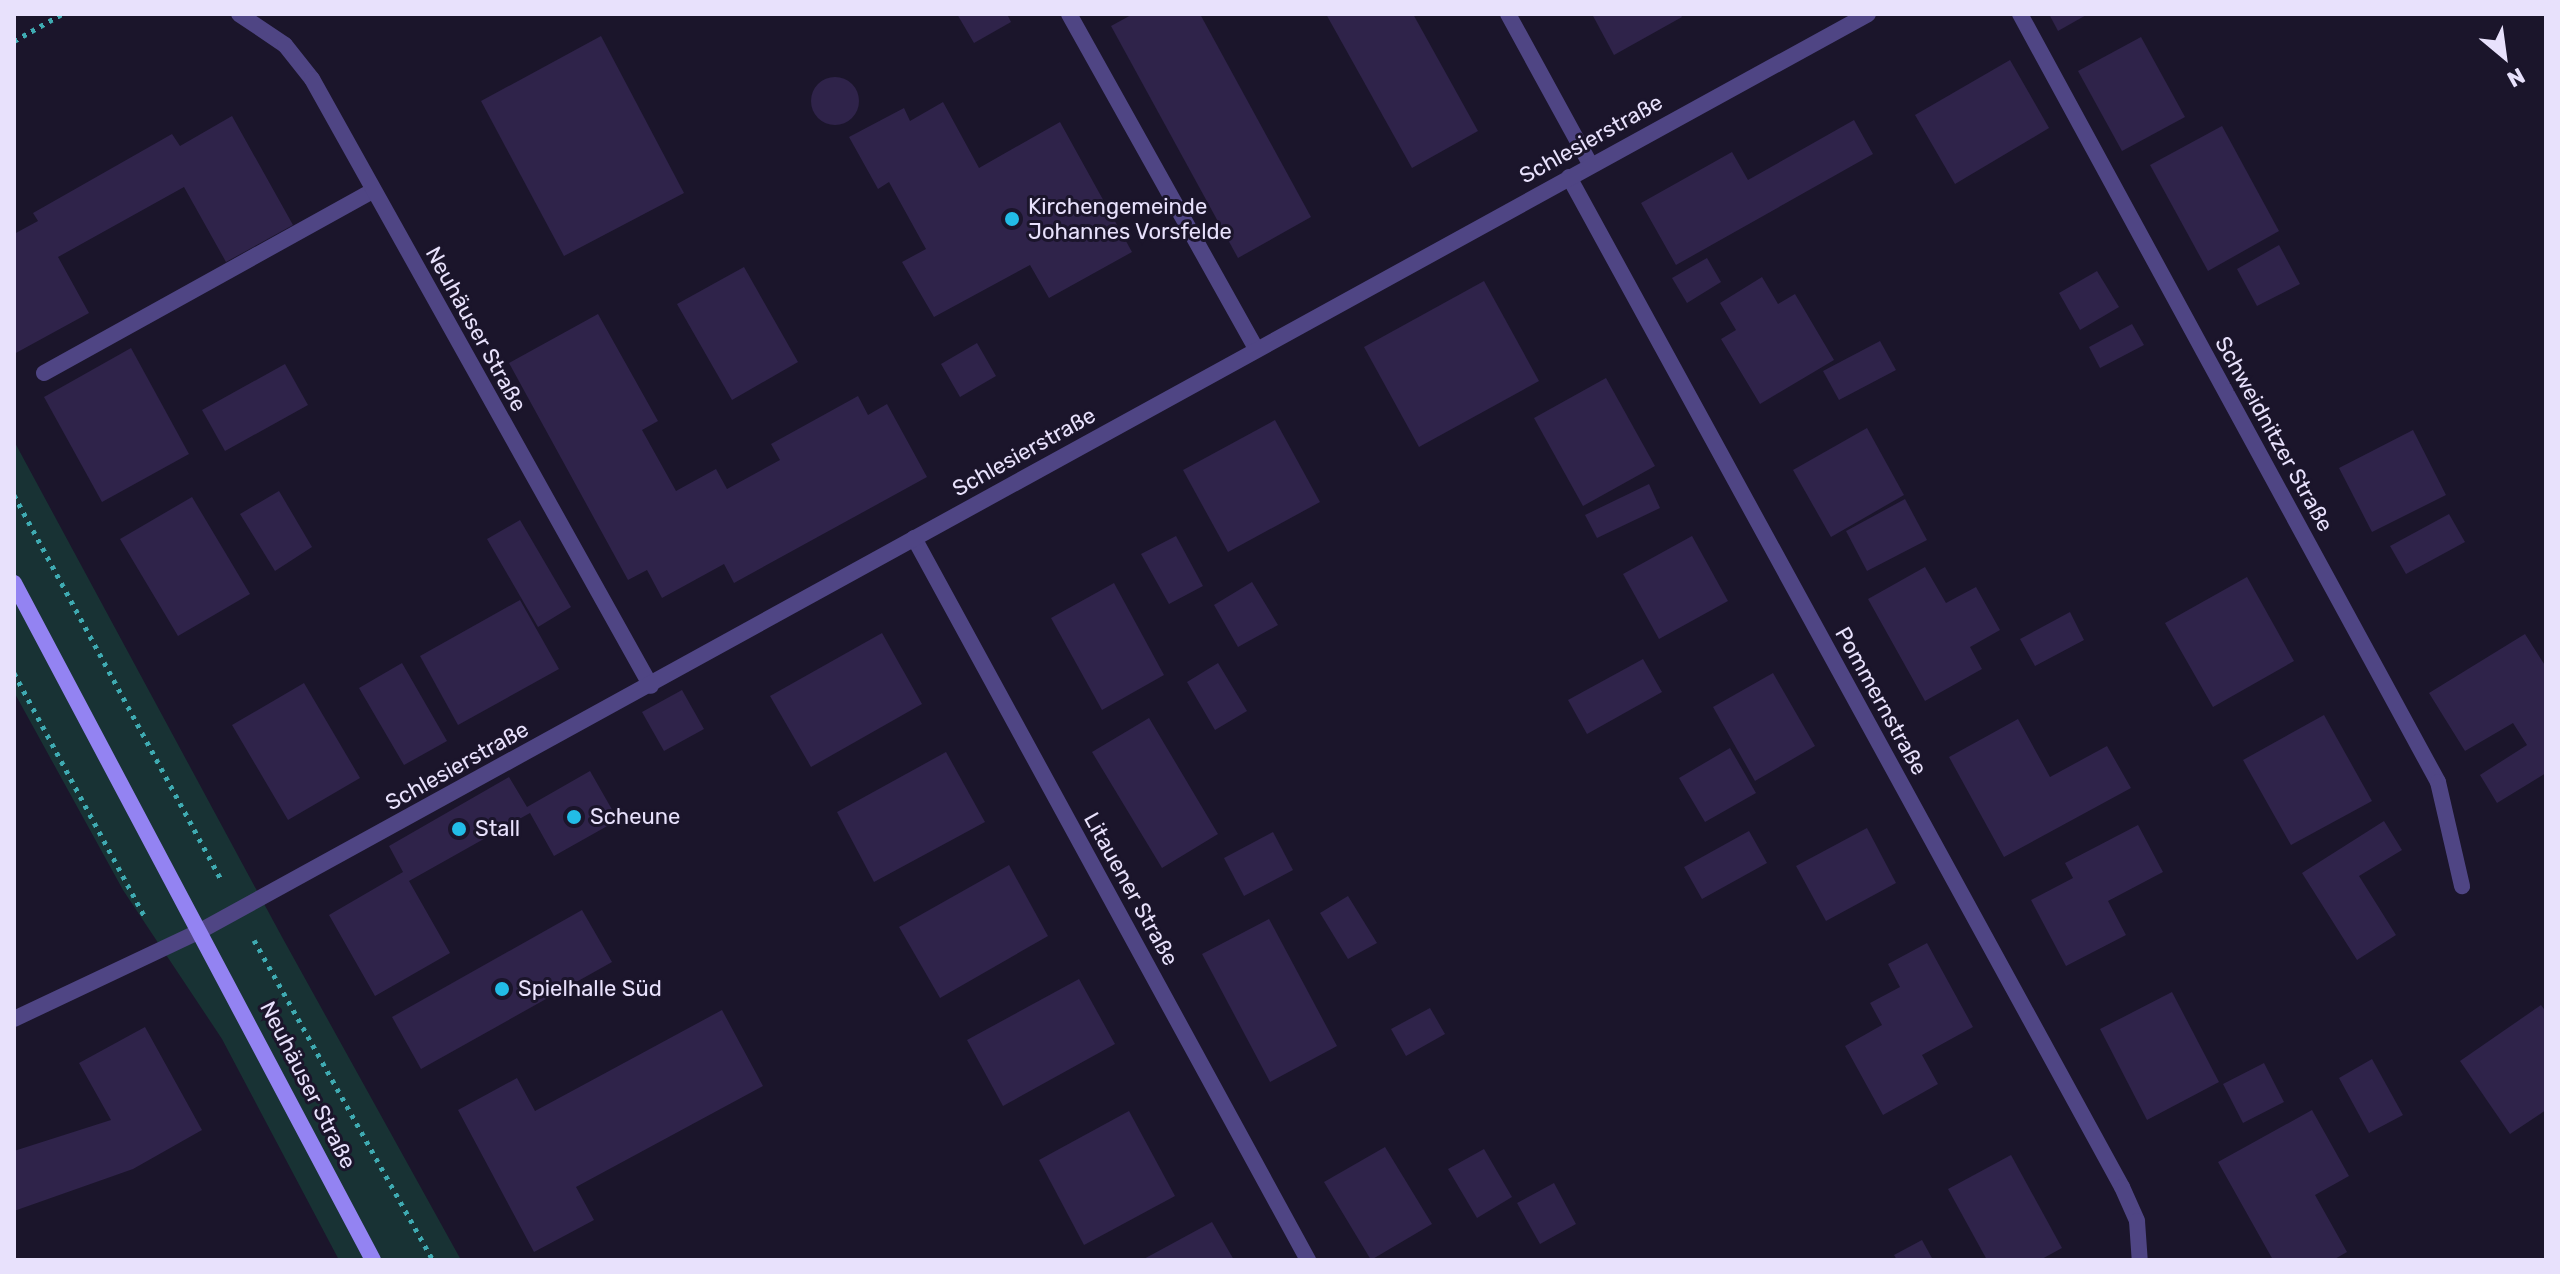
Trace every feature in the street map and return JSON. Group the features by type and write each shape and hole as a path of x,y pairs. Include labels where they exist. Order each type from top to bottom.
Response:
{"main road":[{"name":"Neuhäuser Straße","path":"14,583 202,930 373,1260"}],"street":[{"name":"Neuhäuser Straße","path":"239,14 285,45 312,79 651,686"},
{"path":"1069,14 1256,349"},
{"path":"1508,14 1590,164"},
{"name":"Schlesierstraße","path":"202,930 651,686 1590,164 1868,14"},
{"name":"Schweidnitzer Straße","path":"2020,14 2438,782 2462,886"},
{"name":"Pommernstraße","path":"1569,177 2122,1187 2137,1221 2141,1255"},
{"path":"44,373 373,191"},
{"name":"Litauener Straße","path":"914,538 1308,1260"},
{"path":"14,1019 202,930"}],"path":[{"path":"14,41 62,14"},
{"path":"14,495 238,911 433,1260"},
{"path":"14,673 163,951"}],"green space":[{"path":"14,441 461,1260 339,1260 222,1039 123,890 14,692"}],"building":[{"path":"957,14 1007,14 1011,22 974,43"},
{"path":"1133,14 1200,14 1311,217 1238,258 1111,26"},
{"path":"1326,14 1413,14 1478,131 1412,168"},
{"path":"1592,14 1680,14 1682,17 1614,55"},
{"path":"2049,14 2088,14 2058,31"},
{"path":"601,36 684,193 564,256 481,101"},
{"path":"2141,37 2185,117 2122,151 2078,71"},
{"path":"2010,60 2049,128 1955,184 1915,115"},
{"path":"835,77 844,78 852,84 858,92 858,110 852,118 844,124 835,125 826,124 818,118 812,110 811,101 812,92 818,84 826,78"},
{"name":"Kirchengemeinde Johannes Vorsfelde","path":"943,102 979,168 1060,122 1132,252 1049,298 1030,265 934,317 902,262 926,249 889,182 878,189 849,137 904,108 910,121"},
{"path":"232,116 293,225 226,262 184,187 58,257 89,313 14,354 14,234 38,221 33,213 172,134 180,146"},
{"path":"1854,120 1873,154 1676,265 1641,203 1732,152 1748,180"},
{"path":"2222,126 2279,231 2208,271 2150,165"},
{"path":"2279,245 2300,284 2257,306 2237,269"},
{"path":"1707,258 1721,282 1687,303 1672,278"},
{"path":"744,267 798,362 732,400 677,304"},
{"path":"2097,271 2119,307 2080,330 2059,293"},
{"path":"1762,277 1778,304 1795,294 1834,360 1760,404 1721,339 1736,330 1720,303"},
{"path":"1484,281 1539,381 1419,447 1364,347"},
{"path":"598,314 658,421 642,430 676,491 716,469 727,489 780,460 771,444 858,396 868,415 887,404 927,477 734,583 724,564 662,598 647,570 628,580 509,363"},
{"path":"2132,324 2144,345 2100,368 2089,347"},
{"path":"1880,341 1896,370 1839,400 1823,371"},
{"path":"977,343 996,376 960,397 941,364"},
{"path":"131,348 189,454 102,502 44,397"},
{"path":"285,364 308,405 225,451 202,410"},
{"path":"1606,378 1655,466 1583,506 1534,418"},
{"path":"1275,420 1320,502 1228,552 1183,470"},
{"path":"1867,428 1904,495 1831,537 1793,470"},
{"path":"2413,430 2446,495 2372,532 2339,468"},
{"path":"1649,484 1660,508 1597,538 1585,515"},
{"path":"279,491 312,547 275,571 240,514"},
{"path":"192,497 250,594 178,636 120,539"},
{"path":"1905,499 1927,540 1867,571 1846,531"},
{"path":"2449,514 2465,542 2406,574 2390,546"},
{"path":"520,520 571,607 538,627 487,539"},
{"path":"1176,536 1203,586 1169,604 1141,554"},
{"path":"1692,536 1728,601 1659,639 1623,574"},
{"path":"1925,567 1946,603 1976,587 2000,630 1970,647 1982,669 1925,701 1868,599"},
{"path":"2247,577 2294,661 2213,707 2165,623"},
{"path":"1252,582 1278,625 1238,647 1214,605"},
{"path":"1114,583 1164,675 1102,710 1051,618"},
{"path":"520,600 559,669 458,725 420,656"},
{"path":"2070,612 2084,640 2035,666 2020,639"},
{"path":"882,633 922,704 811,767 770,696"},
{"path":"2525,634 2546,667 2546,773 2497,803 2480,775 2527,745 2513,723 2465,751 2429,693"},
{"path":"1643,659 1662,692 1587,734 1568,700"},
{"path":"402,663 447,741 404,765 359,688"},
{"path":"1218,663 1247,711 1215,730 1187,682"},
{"path":"1773,673 1815,746 1755,781 1713,707"},
{"path":"304,683 360,778 288,820 232,725"},
{"path":"682,690 704,729 664,751 642,712"},
{"path":"2324,715 2372,801 2291,845 2243,760"},
{"path":"1149,718 1218,834 1162,868 1092,752"},
{"path":"2018,719 2050,777 2107,746 2131,788 2004,857 1949,757"},
{"path":"1730,748 1756,793 1705,822 1679,778"},
{"path":"946,752 985,822 874,882 837,812"},
{"path":"590,771 618,820 554,856 530,813 409,881 450,953 375,996 329,915 403,872 389,846 509,777 527,807"},
{"path":"2384,821 2402,850 2359,876 2396,935 2357,960 2302,873"},
{"path":"2138,825 2163,872 2108,901 2126,935 2066,966 2031,900 2073,878 2065,863"},
{"path":"1867,828 1896,883 1826,921 1796,866"},
{"path":"1749,831 1767,863 1702,899 1684,867"},
{"path":"1273,832 1293,870 1244,896 1224,858"},
{"path":"1009,865 1048,936 940,998 899,927"},
{"path":"1348,896 1377,943 1348,959 1320,913"},
{"name":"Spielhalle Süd","path":"582,910 612,962 421,1069 392,1017"},
{"path":"1269,919 1337,1046 1270,1082 1202,954"},
{"path":"1927,943 1973,1027 1922,1055 1938,1084 1883,1115 1845,1046 1882,1025 1870,1003 1900,987 1888,964"},
{"path":"1079,979 1115,1044 1003,1106 967,1040"},
{"path":"2172,992 2219,1082 2147,1120 2100,1029"},
{"path":"2541,1005 2546,1012 2546,1110 2510,1134 2460,1061"},
{"path":"1430,1008 1445,1034 1406,1056 1391,1029"},
{"path":"722,1010 763,1086 576,1187 594,1220 534,1252 458,1110 517,1078 535,1111"},
{"path":"145,1027 202,1130 133,1169 14,1211 14,1151 111,1120 79,1063"},
{"path":"2372,1059 2403,1115 2369,1133 2339,1078"},
{"path":"2264,1063 2284,1102 2243,1123 2223,1084"},
{"path":"2312,1110 2349,1176 2315,1195 2347,1252 2333,1260 2273,1260 2218,1162"},
{"path":"1129,1111 1175,1196 1084,1245 1039,1160"},
{"path":"1385,1147 1432,1224 1371,1260 1324,1182"},
{"path":"1484,1149 1512,1197 1477,1218 1448,1169"},
{"path":"2011,1155 2062,1248 2040,1260 1987,1260 1948,1189"},
{"path":"1554,1183 1576,1224 1540,1244 1517,1203"},
{"path":"1212,1222 1234,1260 1142,1260"},
{"path":"1922,1240 1933,1260 1897,1260 1894,1255"}],"place":[{"name":"Kirchengemeinde Johannes Vorsfelde","path":"1012,219"},
{"name":"Scheune","path":"574,817"},
{"name":"Stall","path":"459,829"},
{"name":"Spielhalle Süd","path":"502,989"}]}
